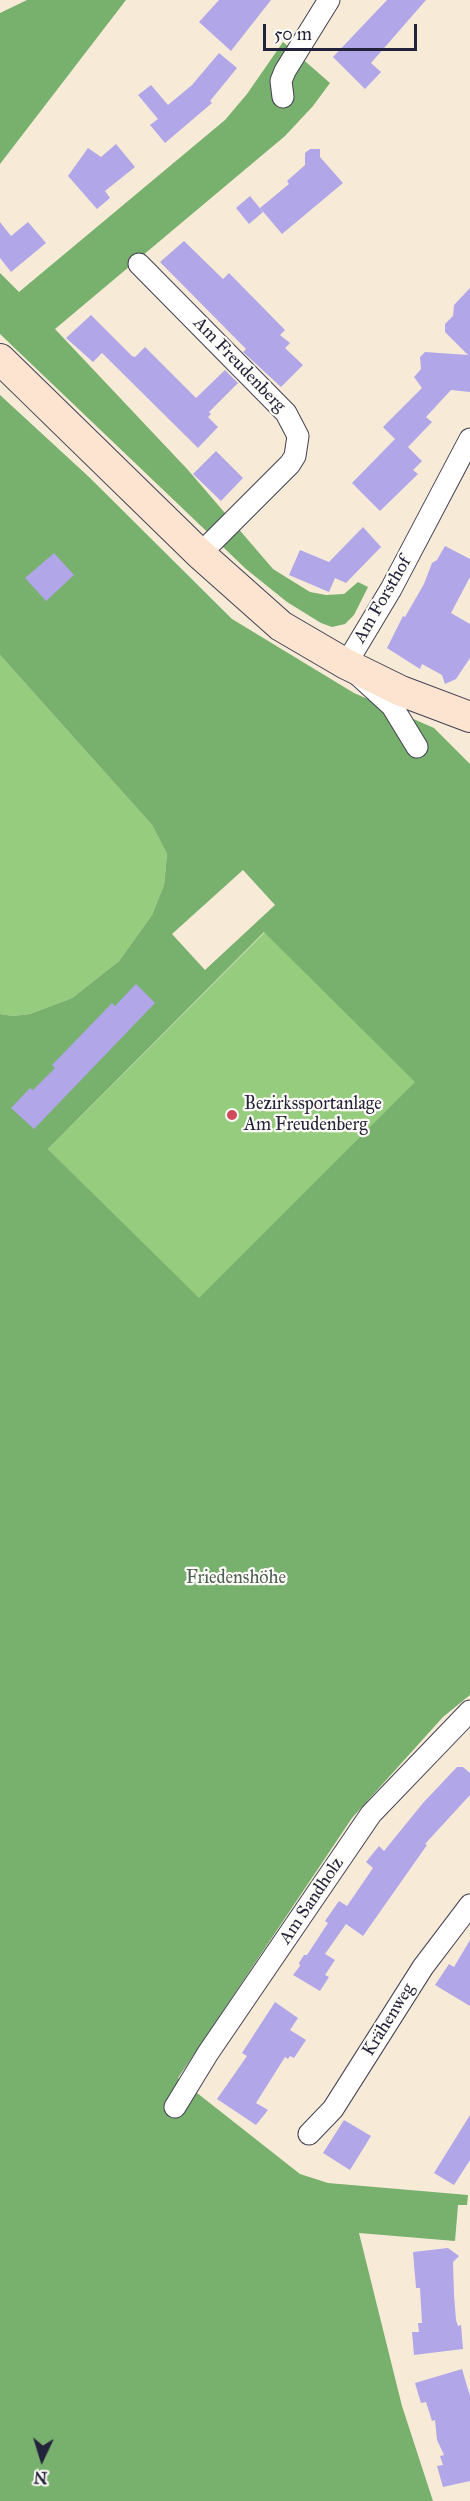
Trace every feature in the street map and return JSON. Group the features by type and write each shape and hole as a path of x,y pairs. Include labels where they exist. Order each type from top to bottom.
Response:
{"street":[{"path":"283,97 281,81 285,71 330,0"},
{"name":"Am Freudenberg","path":"139,264 286,413 298,436 295,456 290,464 200,554"},
{"path":"0,359 200,554 281,626 346,664 401,691 470,717"},
{"name":"Am Forsthof","path":"417,747 392,706 346,664 391,589 470,439"},
{"name":"Am Sandholz","path":"175,2108 207,2053 371,1814 465,1725"},
{"name":"Krähenweg","path":"309,2134 333,2109 423,1967 470,1905"}],"green space":[{"path":"27,0 126,0 0,164 0,13"},
{"path":"283,42 330,83 313,106 285,136 55,329 188,470 273,569 310,592 326,595 344,594 358,582 368,587 354,615 345,624 332,627 321,623 287,602 246,569 0,334 0,273 19,292 225,120 247,94"},
{"name":"Friedenshöhe","path":"0,395 89,477 232,619 354,693 434,728 470,764 470,1695 443,1717 352,1818 178,2078 300,2174 328,2183 468,2195 467,2205 458,2205 455,2241 359,2233 402,2406 433,2501 0,2501 0,1014 13,1016 30,1014 72,998 119,961 152,915 164,885 167,854 152,825 0,655","holes":["243,870 275,905 205,970 172,934","264,932 415,1082 199,1298 48,1149"]},
{"path":"0,655 152,825 167,854 164,885 152,915 119,961 72,998 30,1014 13,1016 0,1014"},
{"name":"Bezirkssportanlage Am Freudenberg","path":"265,932 416,1082 199,1299 48,1149"}],"building":[{"path":"219,0 271,0 231,51 199,22"},
{"path":"387,0 426,0 371,63 381,72 365,89 333,57"},
{"path":"219,53 237,68 210,101 212,103 165,143 150,125 158,119 138,95 151,85 168,105 192,85"},
{"path":"116,144 135,167 105,191 110,198 97,209 68,176 88,148 101,157"},
{"path":"310,149 320,149 320,157 343,183 282,234 260,208 289,184 287,181 305,165 305,153"},
{"path":"250,196 263,212 249,224 236,208"},
{"path":"0,222 11,236 28,222 46,243 11,272 0,258"},
{"path":"184,241 223,279 229,273 285,330 280,335 290,343 285,348 303,365 281,387 243,352 246,349 160,262"},
{"path":"470,288 470,392 451,390 426,417 432,422 408,447 422,461 413,470 418,474 380,511 352,483 395,439 383,427 422,388 414,377 421,369 420,357 425,352 468,355 445,332 445,324 453,316 454,305"},
{"path":"91,315 132,356 135,357 145,347 196,398 225,370 238,383 209,412 211,414 208,417 218,427 198,448 102,353 93,362 66,338"},
{"path":"216,451 243,478 221,501 193,474"},
{"path":"363,527 381,547 346,583 335,578 329,592 289,575 300,550 329,562"},
{"path":"445,546 470,559 470,577 451,613 470,624 470,658 456,679 445,684 442,675 422,664 420,669 387,648 403,616 405,617 424,584 432,563 437,560"},
{"path":"54,553 74,575 46,601 25,578"},
{"path":"136,984 155,1003 34,1129 11,1108 30,1088 33,1090 55,1068 52,1065 112,1003 115,1006"},
{"path":"457,1767 463,1767 470,1773 470,1795 425,1844 427,1845 363,1936 346,1924 325,1954 335,1960 325,1975 329,1977 320,1991 293,1975 304,1955 307,1955 328,1923 325,1921 339,1901 347,1906 373,1868 366,1862 379,1846 384,1851 423,1803"},
{"path":"470,1940 470,2006 435,1985 449,1964 454,1967"},
{"path":"275,2002 298,2018 290,2030 306,2040 294,2058 285,2057 256,2103 268,2110 256,2125 217,2099 247,2056 242,2053"},
{"path":"470,2115 470,2160 454,2185 434,2173"},
{"path":"344,2120 371,2136 350,2170 323,2153"},
{"path":"448,2248 459,2256 453,2262 454,2295 456,2320 458,2326 461,2325 463,2349 414,2355 412,2332 419,2332 418,2323 422,2323 420,2288 416,2288 413,2252"},
{"path":"462,2369 470,2396 470,2481 443,2487 437,2466 443,2465 440,2456 444,2455 437,2440 435,2420 432,2421 426,2402 421,2403 415,2383"}],"place":[{"name":"Bezirkssportanlage Am Freudenberg","path":"232,1115"}]}
